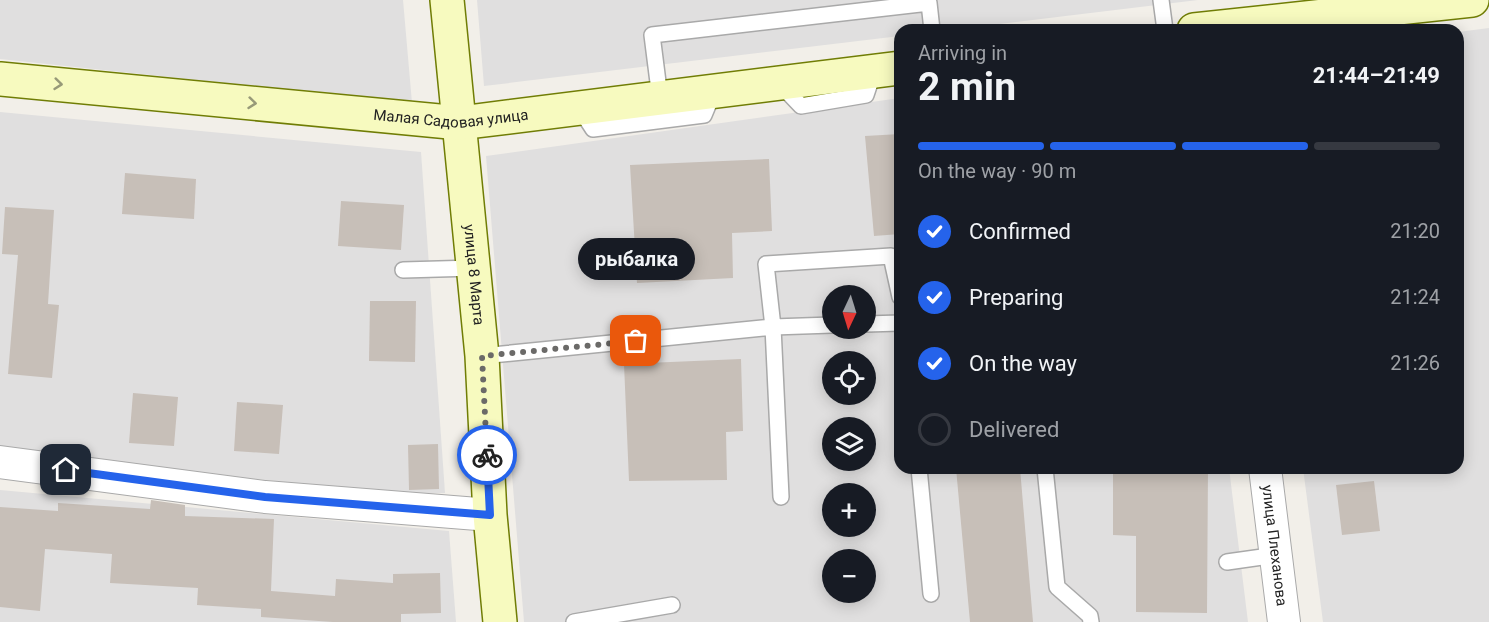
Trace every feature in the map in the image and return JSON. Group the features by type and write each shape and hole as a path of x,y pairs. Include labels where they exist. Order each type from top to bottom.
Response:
{"street":[{"name":"улица 8 Марта","path":"447,0 482,356 490,515 500,622"},
{"path":"1253,24 1472,0"},
{"name":"Малая Садовая улица","path":"0,79 460,123 887,69"},
{"path":"0,462 265,497 490,515"},
{"name":"улица Плеханова","path":"1266,474 1284,622"}],"lane":[{"path":"1161,0 1164,24"},
{"path":"660,98 652,36 929,3 931,24"},
{"path":"580,109 593,129 704,115 714,91"},
{"path":"781,497 773,327 766,264 891,256 894,270"},
{"path":"403,270 474,268"},
{"path":"876,324 894,323"},
{"path":"482,356 773,327 822,325"},
{"path":"920,474 931,594"},
{"path":"1046,474 1057,587 1090,616 1091,622"},
{"path":"1227,562 1276,555"},
{"path":"574,622 672,606"}],"shaded area":[{"path":"0,0 403,0 412,103 0,59"},
{"path":"477,0 1198,0 999,24 894,24 894,37 484,86"},
{"path":"1489,28 1489,622 1323,622 1304,474 1464,474 1464,31"},
{"path":"894,99 894,474 1230,474 1248,622 524,622 486,156"},
{"path":"0,112 421,152 445,493 411,494 0,455"},
{"path":"0,490 449,531 456,622 0,622"}],"building":[{"path":"894,134 894,234 874,236 865,136"},
{"path":"769,159 772,231 732,233 733,278 637,283 630,165"},
{"path":"125,173 196,179 194,219 122,214"},
{"path":"341,201 404,205 401,250 338,246"},
{"path":"5,207 54,210 48,304 59,305 52,378 8,374 18,255 2,254"},
{"path":"370,301 416,301 415,362 369,361"},
{"path":"741,359 743,431 726,432 727,480 629,481 624,364"},
{"path":"133,393 178,397 174,446 129,443"},
{"path":"237,402 283,405 279,454 234,451"},
{"path":"438,444 439,489 409,490 408,445"},
{"path":"957,474 1021,474 1033,622 970,622"},
{"path":"1113,474 1208,474 1207,613 1136,612 1136,536 1113,535"},
{"path":"1374,481 1380,531 1342,535 1336,485"},
{"path":"151,500 185,505 185,516 274,519 271,591 335,596 336,579 393,583 393,574 440,573 441,613 401,614 401,622 333,622 261,617 261,609 197,605 198,588 110,583 112,554 45,549 40,611 0,607 0,507 58,511 58,503 150,509"}],"way so far":[{"path":"487,455 482,356 636,341"}],"place":[{"name":"рыбалка","path":"636,341"}],"route":[{"path":"66,470 265,497 490,515 487,455"}]}
